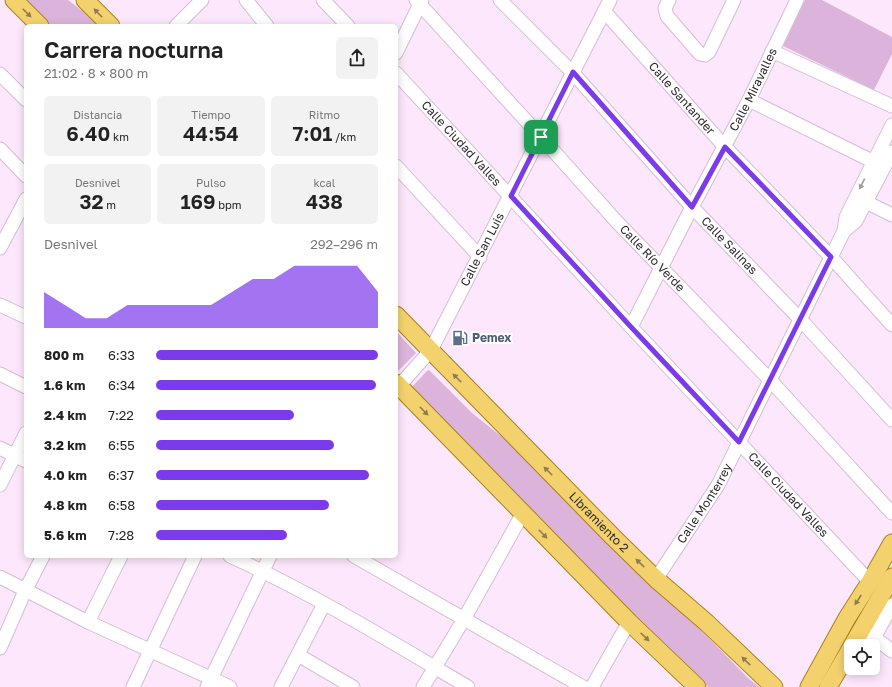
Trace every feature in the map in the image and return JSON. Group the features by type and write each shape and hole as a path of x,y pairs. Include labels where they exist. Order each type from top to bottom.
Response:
{"main road":[{"path":"14,0 38,24"},
{"path":"85,0 108,24"},
{"name":"Libramiento 2","path":"398,317 574,498 656,579 707,623 774,687"},
{"path":"398,385 629,622 697,687"},
{"path":"809,687 847,618 870,582 892,543"},
{"path":"861,639 868,633 892,577"},
{"path":"828,687 844,660"}],"street":[{"path":"178,24 202,0"},
{"path":"246,0 265,24"},
{"name":"Calle Salinas","path":"500,0 573,72 692,207 800,319 892,420"},
{"path":"669,0 665,8 665,12 683,36 700,54 705,55 709,52 734,0"},
{"name":"Calle Miravalles","path":"631,327 692,207 749,100 797,0"},
{"path":"324,1 346,24"},
{"path":"398,49 419,2"},
{"name":"Calle Río Verde","path":"419,2 617,222 770,380 892,513"},
{"name":"Calle San Luis","path":"431,350 480,257 607,5"},
{"name":"Calle Santander","path":"607,5 725,147 831,257 892,325"},
{"path":"772,51 892,106"},
{"path":"0,74 24,98"},
{"name":"Calle Ciudad Valles","path":"398,75 870,582"},
{"path":"749,100 879,164"},
{"name":"Calle Monterrey","path":"844,231 856,221 866,202 892,124"},
{"path":"0,149 24,174"},
{"name":"Calle Monterrey","path":"656,579 718,485 844,231 846,217 879,164 892,152"},
{"path":"398,168 480,257"},
{"path":"1,241 24,201"},
{"path":"866,202 892,216"},
{"path":"0,305 24,316"},
{"path":"398,385 431,350"},
{"path":"0,374 24,385"},
{"path":"0,485 20,458 24,441"},
{"path":"0,448 20,458"},
{"path":"423,687 464,619 523,513"},
{"path":"0,648 25,591 42,558"},
{"path":"88,622 121,558"},
{"path":"133,687 194,558"},
{"path":"234,558 263,571 324,604 468,687"},
{"path":"209,683 269,558"},
{"path":"357,558 583,687"},
{"path":"0,577 88,622 151,650 209,683 230,687"},
{"path":"281,687 324,604"},
{"path":"892,605 868,633 892,652"},
{"path":"592,687 629,622"},
{"path":"298,655 353,687"}],"shaded area":[{"path":"24,0 68,0 84,12 96,24 47,24"},
{"path":"805,0 822,0 892,37 892,54 874,90 783,46"},
{"path":"398,333 416,353 398,371"},
{"path":"429,370 472,413 502,437 589,520 748,678 759,687 708,687 673,655 410,389"}],"place":[{"name":"Pemex","path":"460,338"}],"route":[{"path":"573,72 692,207 725,147 831,257 739,442 511,196 541,137 573,72"}]}
